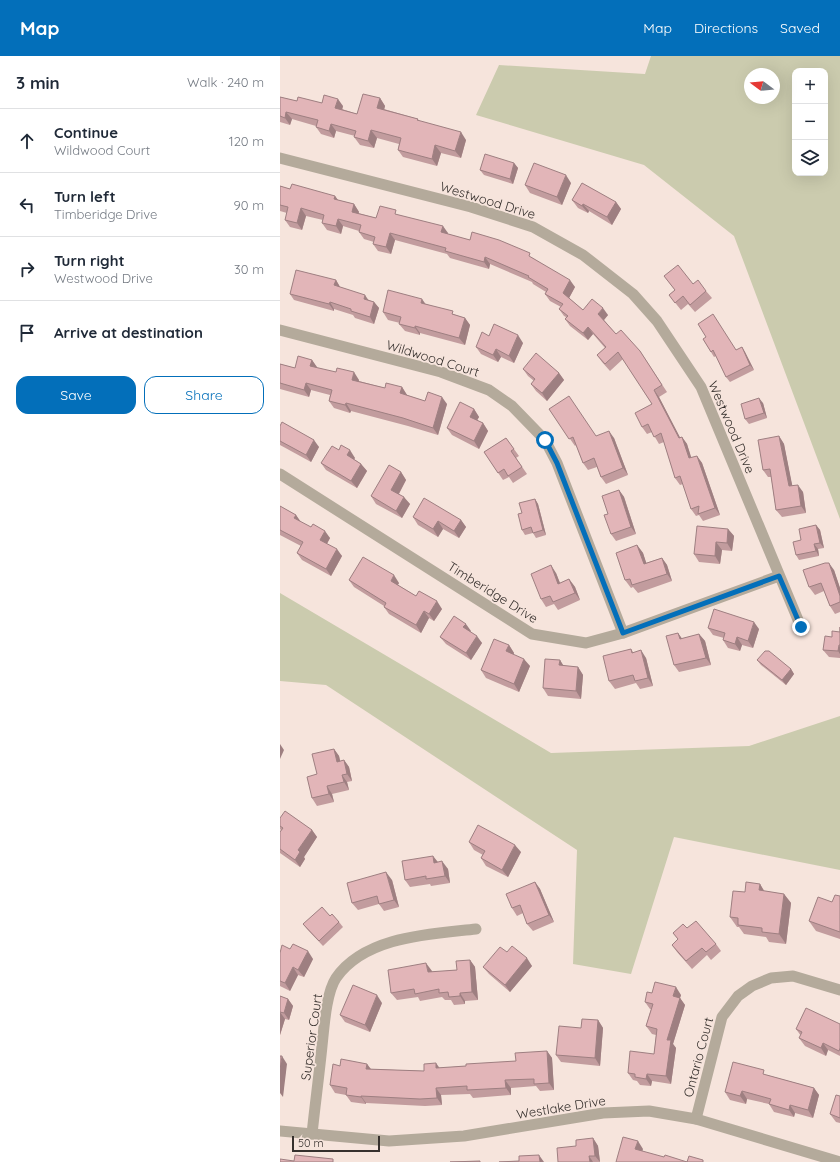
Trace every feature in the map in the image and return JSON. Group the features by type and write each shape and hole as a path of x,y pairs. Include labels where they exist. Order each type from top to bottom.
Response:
{"street":[{"name":"Westwood Drive","path":"280,158 471,207 533,227 583,255 634,294 658,322 701,388 801,627"},
{"name":"Wildwood Court","path":"280,330 441,372 489,390 512,406 545,440 557,463 623,633"},
{"name":"Timberidge Drive","path":"280,474 532,634 586,643 623,633 779,576"},
{"name":"Superior Court","path":"312,1134 327,1002 336,979 350,962 377,947 420,935 476,929"},
{"name":"Ontario Court","path":"696,1118 722,1017 738,996 752,986 771,978 793,976 840,990"},
{"name":"Westlake Drive","path":"280,1131 388,1141 464,1136 603,1113 649,1111 696,1118 820,1159 840,1162"}],"green space":[{"path":"651,56 840,56 840,519 734,236 644,165 476,115 499,65 645,74"},
{"path":"280,593 551,753 749,746 840,716 840,870 674,837 631,974 573,964 577,850 326,685 280,681"}],"building":[{"path":"363,94 380,98 377,108 461,132 455,151 435,145 432,159 398,150 401,138 371,130 368,141 354,137 356,131 331,124 329,131 316,127 318,120 286,112 285,118 280,116 280,97 297,101 298,97 322,103 324,95 338,99 335,108 357,114"},
{"path":"485,154 514,163 510,179 480,170"},
{"path":"534,163 566,175 557,197 525,185"},
{"path":"582,183 616,202 607,217 583,204 582,206 572,200"},
{"path":"292,184 335,196 334,199 354,204 352,212 376,218 380,206 396,210 395,214 443,226 441,232 470,240 472,232 499,240 530,253 529,256 570,280 563,293 583,310 592,299 603,308 598,314 616,334 621,330 640,351 662,385 654,390 679,438 682,437 689,458 697,456 715,508 698,514 699,506 691,509 680,476 675,478 661,433 654,437 648,424 642,427 635,413 652,404 618,352 605,364 597,355 606,347 588,327 583,333 565,319 568,316 559,309 563,304 545,294 548,289 528,277 529,276 485,257 484,262 445,251 446,248 390,233 386,247 373,244 375,237 359,232 361,225 338,219 336,226 322,223 324,215 301,208 297,223 285,220 288,207 280,205 280,186 290,189"},
{"path":"678,265 693,284 698,280 706,291 690,305 683,296 675,303 669,295 675,290 664,276"},
{"path":"296,270 336,280 334,285 365,295 364,299 374,302 370,317 330,302 329,304 290,294"},
{"path":"388,290 422,299 421,303 453,311 452,314 465,318 459,338 415,326 415,328 399,324 401,317 383,312"},
{"path":"713,314 736,350 742,347 750,365 726,377 713,350 711,352 703,339 706,337 698,324"},
{"path":"494,324 518,335 509,356 496,349 493,355 476,347 482,332 489,336"},
{"path":"536,353 559,373 542,393 531,384 535,379 523,369"},
{"path":"298,356 312,360 310,366 336,372 337,368 354,372 352,380 385,388 386,383 402,387 400,393 425,401 428,392 442,397 433,428 403,418 346,403 345,405 329,401 332,390 306,383 304,390 280,383 280,364 295,368"},
{"path":"569,396 596,436 609,431 623,468 601,477 594,458 583,463 573,437 569,439 549,409"},
{"path":"759,398 764,413 745,419 741,404"},
{"path":"460,402 474,409 470,417 483,423 474,441 447,428"},
{"path":"282,422 314,440 306,455 280,441 280,426"},
{"path":"779,436 789,486 798,485 801,506 776,510 770,469 763,470 758,440"},
{"path":"506,438 514,449 511,451 522,467 508,476 504,469 498,473 484,452"},
{"path":"341,445 350,450 347,455 361,464 351,481 321,463 332,446 339,450"},
{"path":"389,465 401,472 391,490 404,497 396,511 371,496"},
{"path":"619,490 631,527 611,534 604,515 608,514 602,496"},
{"path":"424,498 461,520 454,531 438,521 433,529 413,517"},
{"path":"535,499 543,530 533,533 531,527 522,530 518,514 522,513 519,503"},
{"path":"280,506 296,515 294,518 311,527 313,524 325,531 320,540 337,549 326,569 297,553 303,542 280,530"},
{"path":"816,525 820,543 814,544 816,551 796,555 793,542 801,540 799,529"},
{"path":"697,526 728,529 727,543 716,542 715,556 694,554"},
{"path":"637,545 644,564 662,558 667,574 632,585 630,579 625,580 616,553"},
{"path":"363,557 394,575 391,581 416,596 419,591 437,601 429,614 424,611 416,625 384,607 386,603 349,580"},
{"path":"829,563 840,596 840,602 830,606 821,583 809,587 803,570"},
{"path":"551,565 558,584 569,579 575,593 553,602 550,596 541,599 531,574"},
{"path":"714,609 754,622 748,641 737,637 735,644 723,640 725,633 708,628"},
{"path":"454,616 466,624 463,627 477,636 466,653 440,637"},
{"path":"832,631 840,632 840,645 838,651 823,650 825,636 832,637"},
{"path":"678,633 680,639 699,634 706,658 674,665 666,636"},
{"path":"494,639 509,645 506,651 524,659 514,684 481,670"},
{"path":"631,649 632,653 641,650 648,678 635,681 633,675 609,681 603,656"},
{"path":"765,651 769,651 791,669 782,680 757,660"},
{"path":"545,659 560,660 559,665 578,667 576,691 543,688"},
{"path":"334,749 337,762 344,760 347,774 342,775 344,782 327,786 329,794 312,798 307,777 317,774 312,754"},
{"path":"285,811 312,830 298,850 300,852 295,860 280,849 280,832 283,828 280,826 280,818"},
{"path":"478,825 515,845 502,870 481,858 485,851 469,842"},
{"path":"433,856 434,863 442,861 445,876 426,879 426,876 405,880 402,861"},
{"path":"386,872 394,900 379,904 377,896 352,903 347,883"},
{"path":"535,882 549,915 527,924 520,905 512,908 506,894"},
{"path":"746,882 760,884 759,890 784,894 779,934 762,932 762,928 738,925 738,918 730,917 733,891 745,892"},
{"path":"835,895 840,896 840,932 809,921 818,897 832,902"},
{"path":"322,907 330,916 332,914 339,922 319,941 303,924"},
{"path":"696,921 716,944 706,952 702,948 686,961 672,945 678,939 673,933 683,924 687,928"},
{"path":"293,944 308,951 298,970 293,967 285,983 280,981 280,953 282,945 290,949"},
{"path":"512,946 527,958 505,985 483,967 500,947 507,952"},
{"path":"470,960 472,992 460,993 460,996 449,997 448,992 439,993 439,989 415,994 414,989 391,993 388,970 426,963 428,972 457,970 456,961"},
{"path":"655,982 676,987 673,996 680,998 667,1040 671,1040 666,1076 647,1074 646,1079 635,1077 635,1074 628,1073 630,1051 654,1054 657,1029 646,1026 653,1004 645,1002 647,992 652,993"},
{"path":"353,985 377,995 365,1025 340,1015"},
{"path":"280,996 288,999 284,1013 280,1012"},
{"path":"806,1008 840,1024 839,1051 823,1043 821,1048 799,1038 802,1032 796,1029"},
{"path":"582,1019 598,1020 595,1058 556,1055 559,1026 581,1028"},
{"path":"547,1051 549,1083 534,1084 534,1079 505,1080 506,1088 467,1090 467,1086 436,1088 437,1098 420,1099 346,1095 347,1088 330,1085 333,1064 340,1066 341,1059 367,1064 366,1069 424,1071 424,1064 436,1063 436,1068 466,1066 466,1064 516,1061 515,1053"},
{"path":"280,1056 282,1056 280,1070"},
{"path":"733,1062 764,1070 763,1074 814,1088 808,1110 790,1105 789,1110 769,1104 771,1099 742,1091 740,1096 725,1092"},
{"path":"836,1095 840,1096 840,1118 830,1114"},
{"path":"623,1137 638,1141 635,1149 664,1157 665,1155 687,1162 616,1162"},
{"path":"593,1138 595,1156 589,1156 590,1162 558,1162 557,1148 576,1146 576,1140"},
{"path":"295,1155 333,1159 333,1162 280,1162 280,1159 294,1161"},
{"path":"539,1155 540,1162 499,1162 519,1161 519,1156"},
{"path":"689,1156 703,1160 703,1162 687,1162"},
{"path":"480,1161 480,1162 450,1162"}],"route":[{"path":"545,440 557,463 623,633 779,576 801,627"}]}
